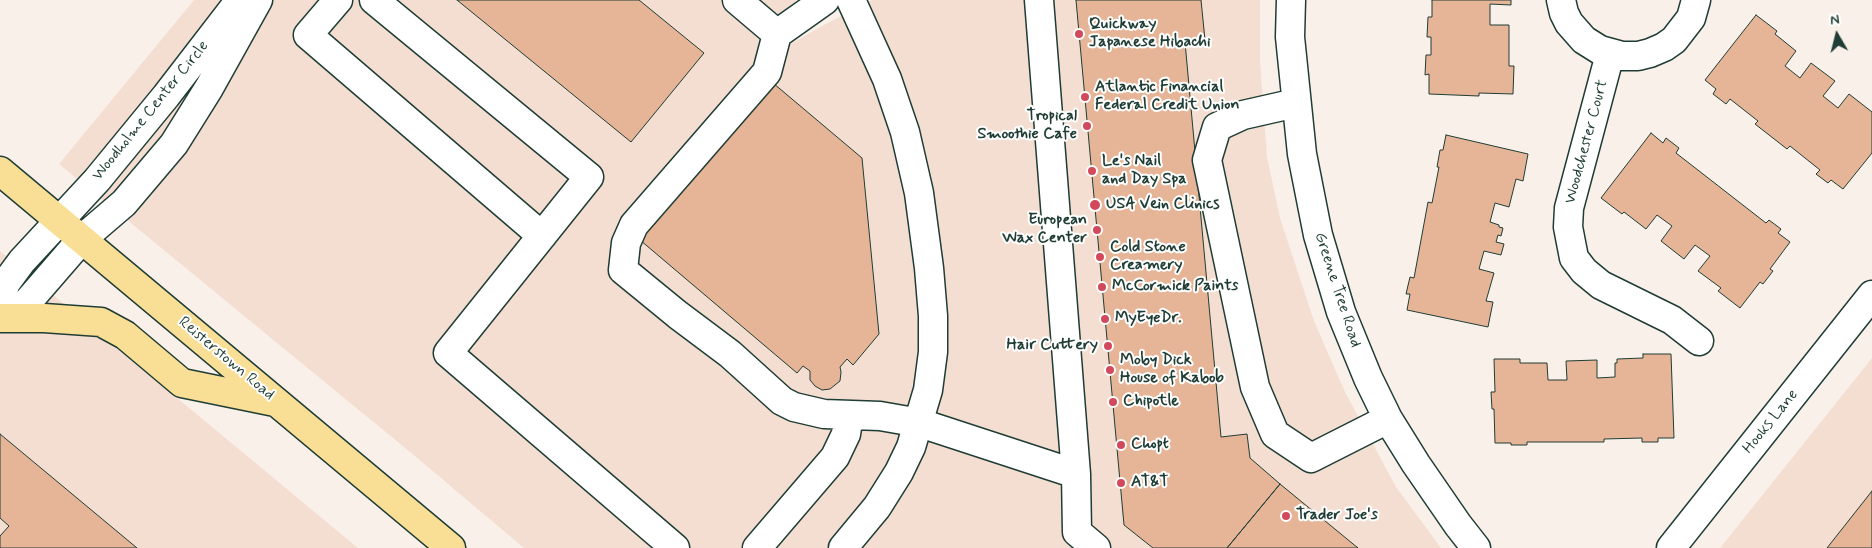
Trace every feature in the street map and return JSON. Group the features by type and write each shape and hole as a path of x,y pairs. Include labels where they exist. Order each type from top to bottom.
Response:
{"main road":[{"name":"Reisterstown Road","path":"0,171 60,219 451,548"},
{"path":"0,317 100,322 125,335 182,383 279,403"}],"street":[{"name":"Woodholme Center Circle","path":"0,307 5,284 22,261 103,172 166,96 240,0"},
{"name":"Woodholme Center Circle","path":"0,317 24,306 82,239 124,203 174,144 209,88 258,0"},
{"path":"338,0 308,35 542,236"},
{"path":"374,0 589,177 448,353 674,548"},
{"path":"736,0 777,34"},
{"path":"825,0 777,34 767,72 634,225 626,243 623,270 730,354 782,401 794,408 808,412 880,416 920,423 1076,474"},
{"path":"843,548 877,507 899,472 911,447 920,423 928,390 933,352 933,316 929,268 919,192 905,132 888,79 851,0"},
{"path":"1039,0 1076,474 1077,532 1096,548"},
{"name":"Greene Tree Road","path":"1291,0 1290,37 1302,154 1309,198 1329,276 1354,346 1388,419 1421,472 1476,548"},
{"path":"1561,0 1564,13 1576,32 1592,46 1610,54 1638,56 1664,47 1674,40 1691,18 1696,0"},
{"name":"Woodchester Court","path":"1610,54 1569,208 1568,227 1574,258 1584,271 1602,286 1672,320 1699,341"},
{"path":"1296,103 1243,114 1217,127 1207,160 1254,387 1275,434 1311,458 1388,419"},
{"name":"Hooks Lane","path":"1671,548 1872,296"},
{"path":"757,548 834,457 846,434 849,415"}],"shaded area":[{"path":"194,0 796,0 756,64 872,0 1260,0 1260,61 1267,157 1280,218 1314,321 1345,392 1396,487 1441,548 524,548 59,164"},
{"path":"0,251 358,548 0,548"},
{"path":"1872,358 1872,548 1720,548"}],"building":[{"path":"457,0 639,0 704,53 631,142"},
{"path":"1076,0 1201,0 1205,40 1185,42 1221,437 1247,434 1250,458 1280,484 1227,548 1153,548 1124,525"},
{"path":"1432,0 1511,0 1511,5 1490,4 1490,25 1509,25 1509,66 1514,66 1513,94 1479,93 1479,96 1429,94 1429,74 1425,75 1426,55 1431,55 1431,37 1427,37 1428,17 1432,17"},
{"path":"1756,15 1777,31 1775,34 1796,51 1785,66 1800,78 1811,63 1835,81 1823,96 1838,108 1849,94 1872,112 1872,153 1843,189 1831,180 1828,183 1816,174 1820,170 1790,146 1787,149 1755,124 1758,121 1730,99 1726,104 1713,94 1716,89 1705,80"},
{"path":"773,83 862,158 879,334 853,365 847,359 840,367 840,381 830,389 822,390 815,386 810,380 810,371 803,366 797,373 640,240"},
{"path":"1651,133 1663,143 1666,138 1679,148 1676,153 1766,223 1769,220 1781,229 1778,233 1790,242 1770,269 1773,271 1763,284 1760,282 1740,308 1718,291 1721,288 1698,271 1710,256 1695,245 1684,259 1661,241 1672,226 1657,215 1646,229 1624,212 1622,214 1601,198"},
{"path":"1446,135 1528,154 1523,181 1516,179 1509,207 1495,203 1490,222 1503,228 1501,236 1498,235 1496,242 1504,244 1501,255 1484,251 1479,269 1494,273 1486,301 1493,302 1488,327 1407,310 1410,294 1406,294 1410,277 1414,278 1428,202 1432,203 1439,167 1437,167 1440,150 1443,150"},
{"path":"1643,354 1671,354 1674,438 1658,438 1658,442 1642,442 1642,438 1604,439 1604,442 1527,442 1527,445 1495,443 1494,409 1492,409 1491,392 1495,392 1494,359 1520,359 1520,363 1547,363 1548,380 1567,380 1566,361 1597,360 1597,378 1615,377 1615,363 1617,363 1617,359 1643,358"},
{"path":"0,434 137,548 0,548 0,536 9,526 0,518"},
{"name":"Trader Joe's","path":"1280,484 1358,548 1227,548"},
{"path":"1872,491 1872,548 1827,548"}],"place":[{"name":"Quickway Japanese Hibachi","path":"1079,34"},
{"name":"Atlantic Financial Federal Credit Union","path":"1085,97"},
{"name":"Tropical Smoothie Cafe","path":"1087,126"},
{"name":"Le's Nail and Day Spa","path":"1092,171"},
{"name":"USA Vein Clinics","path":"1095,205"},
{"name":"European Wax Center","path":"1097,230"},
{"name":"Cold Stone Creamery","path":"1100,257"},
{"name":"McCormick Paints","path":"1102,287"},
{"name":"MyEyeDr.","path":"1105,319"},
{"name":"Hair Cuttery","path":"1108,346"},
{"name":"Moby Dick House of Kabob","path":"1110,370"},
{"name":"Chipotle","path":"1113,402"},
{"name":"Chopt","path":"1121,445"},
{"name":"AT&T","path":"1121,483"},
{"name":"Trader Joe's","path":"1286,516"}]}
